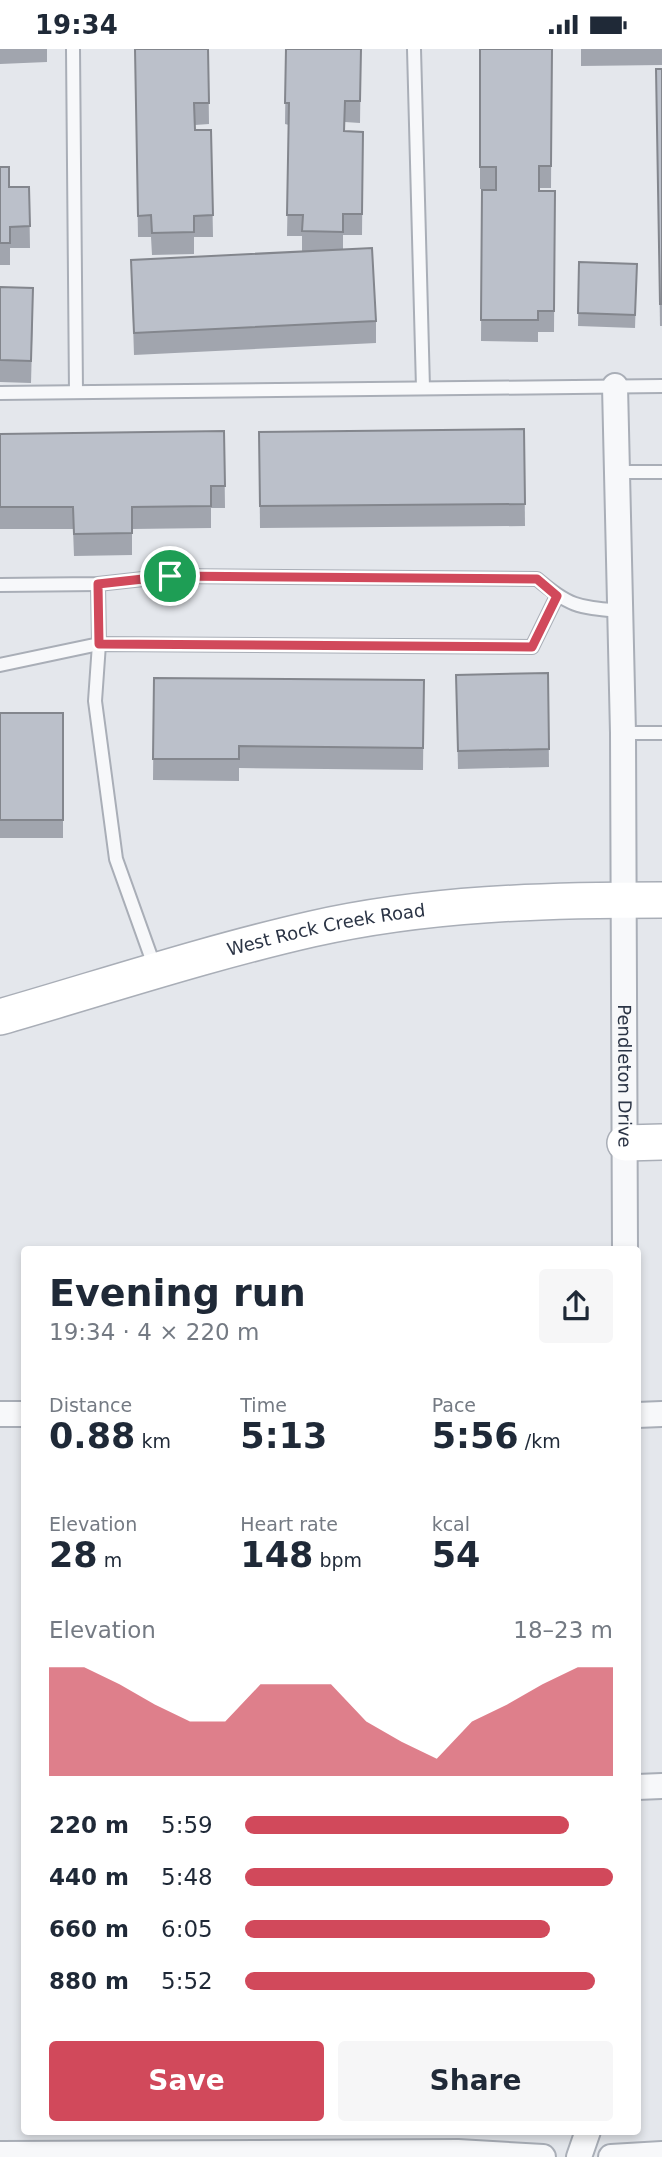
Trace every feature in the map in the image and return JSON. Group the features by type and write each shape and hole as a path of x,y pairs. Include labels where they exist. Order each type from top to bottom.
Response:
{"main road":[{"name":"West Rock Creek Road","path":"0,1017 314,928 475,904 662,900"},
{"path":"625,1143 662,1142"}],"street":[{"name":"Pendleton Drive","path":"615,386 623,733 625,1246"},
{"path":"0,1414 21,1414"},
{"path":"641,1415 662,1414"},
{"path":"641,1787 662,1786"},
{"path":"579,2157 587,2135"},
{"path":"0,2154 458,2153 543,2157"},
{"path":"611,2157 662,2154"}],"lane":[{"path":"73,49 76,392"},
{"path":"414,49 423,389"},
{"path":"0,393 662,386"},
{"path":"617,471 662,471"},
{"path":"0,585 98,584 170,576 537,579 557,596 578,607 621,611"},
{"path":"98,584 99,644 95,701 116,859 156,971"},
{"path":"0,665 99,644 532,647 557,596"},
{"path":"623,733 662,733"}],"building":[{"path":"135,49 208,49 209,103 194,103 195,130 211,130 213,215 194,216 194,232 152,233 151,215 138,216"},
{"path":"286,49 361,49 360,101 345,101 344,131 363,132 362,214 343,214 343,232 302,231 303,215 287,215 289,103 285,103"},
{"path":"480,49 552,49 551,166 539,166 539,191 555,191 554,311 538,311 538,320 481,320 482,190 496,190 496,167 480,167"},
{"path":"656,69 662,69 662,304 660,304"},
{"path":"0,167 9,167 9,187 29,187 30,226 10,227 10,243 0,243"},
{"path":"372,248 376,321 134,333 131,260"},
{"path":"579,262 637,264 635,315 578,313"},
{"path":"0,287 33,288 31,361 0,360"},
{"path":"524,429 525,504 260,506 259,432"},
{"path":"224,431 225,486 211,486 211,506 132,507 132,533 74,534 73,507 0,507 0,434"},
{"path":"548,673 549,749 458,751 456,675"},
{"path":"154,678 424,680 423,748 239,746 239,759 153,759"},
{"path":"0,713 63,713 63,820 0,820"}],"route":[{"path":"170,576 537,579 557,596 532,647 99,644 98,584 170,576"}]}
